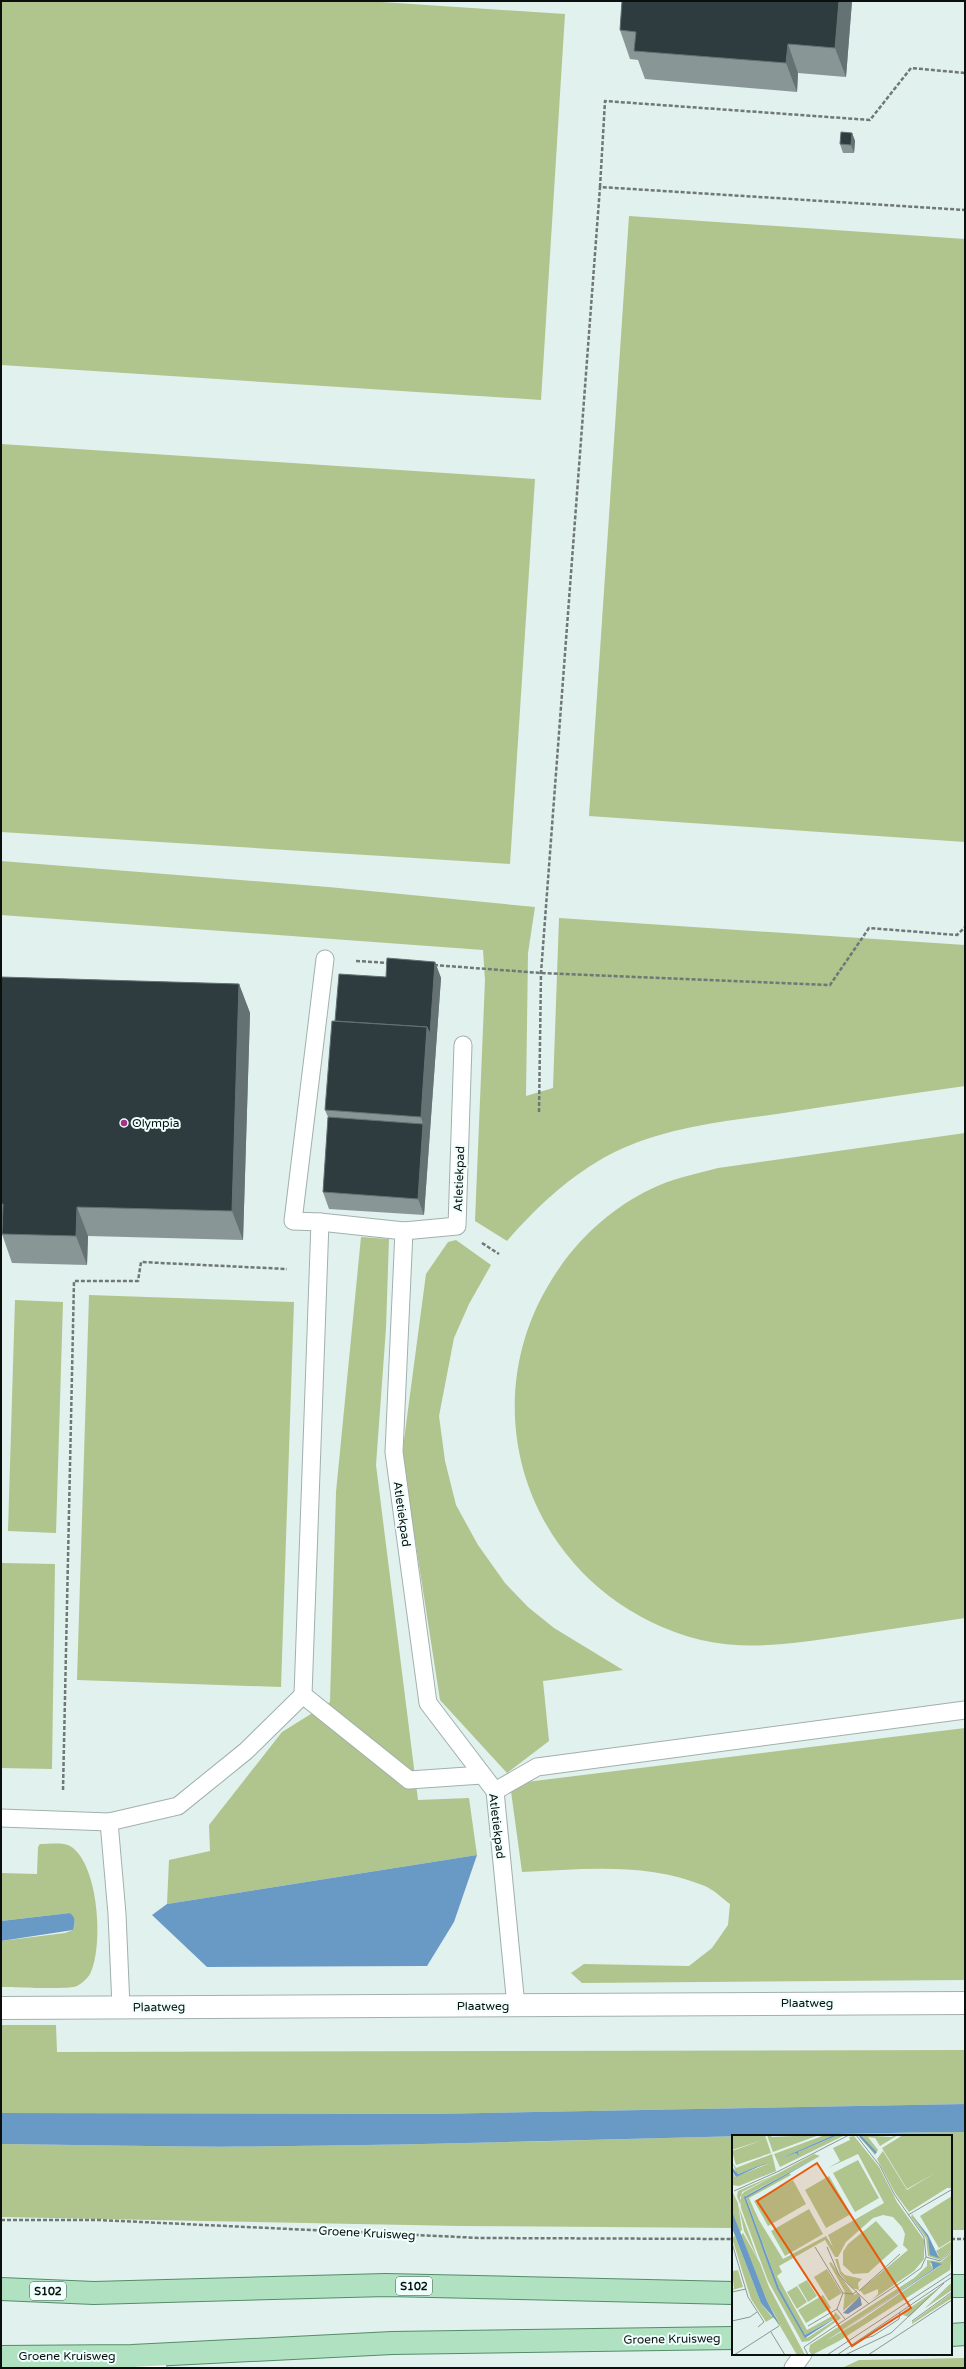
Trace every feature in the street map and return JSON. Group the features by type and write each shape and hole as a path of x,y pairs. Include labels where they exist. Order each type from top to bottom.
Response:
{"main road":[{"name":"S102","path":"1,2289 94,2293 386,2285 732,2293"},
{"path":"952,2286 965,2286"},
{"path":"952,2334 965,2334"},
{"name":"Groene Kruisweg","path":"1,2357 132,2356 392,2343 732,2338"}],"street":[{"name":"Plaatweg","path":"1,2008 516,2006 720,2003 965,2003"}],"lane":[{"path":"325,959 293,1220 404,1231"},
{"name":"Atletiekpad","path":"463,1045 457,1226 404,1231 394,1452 428,1703 495,1791 516,2006"},
{"path":"1,1818 110,1822 178,1806 246,1751 303,1695 320,1222"},
{"path":"303,1695 409,1780 482,1775"},
{"path":"495,1791 537,1767 965,1710"},
{"path":"110,1822 117,1914 121,2007"},
{"path":"793,2368 802,2355"},
{"name":"Groene Kruisweg","path":"132,2356 158,2368"}],"path":[{"path":"539,1112 540,973 600,187 604,101 870,120 911,68 965,72"},
{"path":"600,187 965,210"},
{"path":"429,965 540,973 830,985 869,928 957,935 965,927"},
{"path":"325,959 397,963"},
{"path":"63,1820 74,1281 138,1281 141,1262 289,1269 293,1220"},
{"name":"Groene Kruisweg","path":"1,2220 99,2220 480,2238 732,2239"},
{"path":"952,2239 965,2239"}],"green space":[{"path":"1,1 366,1 565,14 541,400 1,365"},
{"path":"629,216 965,239 965,842 589,816"},
{"path":"1,444 535,479 510,864 1,832"},
{"path":"1,861 328,887 535,907 528,953 526,1096 553,1088 559,918 965,945 965,1086 717,1122 678,1130 640,1141 604,1157 559,1189 519,1227 507,1241 475,1221 485,980 483,950 1,915"},
{"path":"965,1133 965,1618 809,1641 773,1645 737,1645 701,1640 643,1618 594,1584 557,1541 530,1491 517,1436 516,1379 530,1322 560,1267 578,1244 600,1222 638,1196 659,1185 692,1175 718,1168"},
{"path":"361,1237 389,1239 386,1328 376,1465 418,1800 469,1798 477,1855 167,1904 169,1860 210,1851 209,1825 282,1732 330,1702 336,1492"},
{"path":"456,1240 491,1265 469,1304 454,1338 439,1416 445,1461 456,1505 478,1545 505,1583 528,1607 554,1628 623,1670 543,1681 549,1741 507,1773 440,1700 402,1455 426,1274 448,1242"},
{"path":"89,1295 294,1302 281,1687 77,1680"},
{"path":"15,1300 63,1302 56,1533 8,1531"},
{"path":"1,1563 55,1564 52,1769 1,1768"},
{"path":"965,1728 965,1980 582,1983 571,1973 584,1964 689,1966 712,1948 728,1925 730,1904 705,1886 683,1878 661,1873 615,1869 522,1872 510,1784"},
{"path":"40,1844 60,1844 70,1846 80,1855 87,1870 93,1887 96,1907 97,1945 94,1962 89,1976 77,1986 53,1988 1,1987 1,1941 65,1933 73,1930 74,1927 75,1923 70,1913 1,1921 1,1873 37,1874 38,1847"},
{"path":"1,2025 56,2025 57,2052 965,2050 965,2104 430,2114 1,2113"},
{"path":"965,2132 965,2230 952,2230 952,2135 790,2135"},
{"path":"732,2136 732,2228 461,2226 1,2217 1,2144 256,2147"},
{"path":"965,2358 965,2368 842,2368 859,2360"}],"water":[{"path":"477,1855 454,1922 427,1966 207,1967 152,1915 167,1904"},
{"path":"70,1913 75,1923 73,1930 1,1941 1,1921"},
{"path":"965,2104 965,2132 732,2135 732,2137 256,2147 1,2144 1,2113 430,2114"}],"building":[{"path":"622,1 839,1 835,48 788,44 786,63 634,51 636,32 620,30"},
{"path":"841,132 852,133 851,145 840,144"},
{"path":"387,958 435,962 430,1034 427,1027 335,1021 339,974 386,977"},
{"name":"Olympia","path":"1,977 239,984 232,1211 77,1207 76,1236 2,1234"},
{"path":"332,1021 427,1027 421,1117 325,1110"},
{"path":"328,1117 423,1124 418,1199 323,1192"}],"place":[{"name":"Olympia","path":"124,1123"}]}
